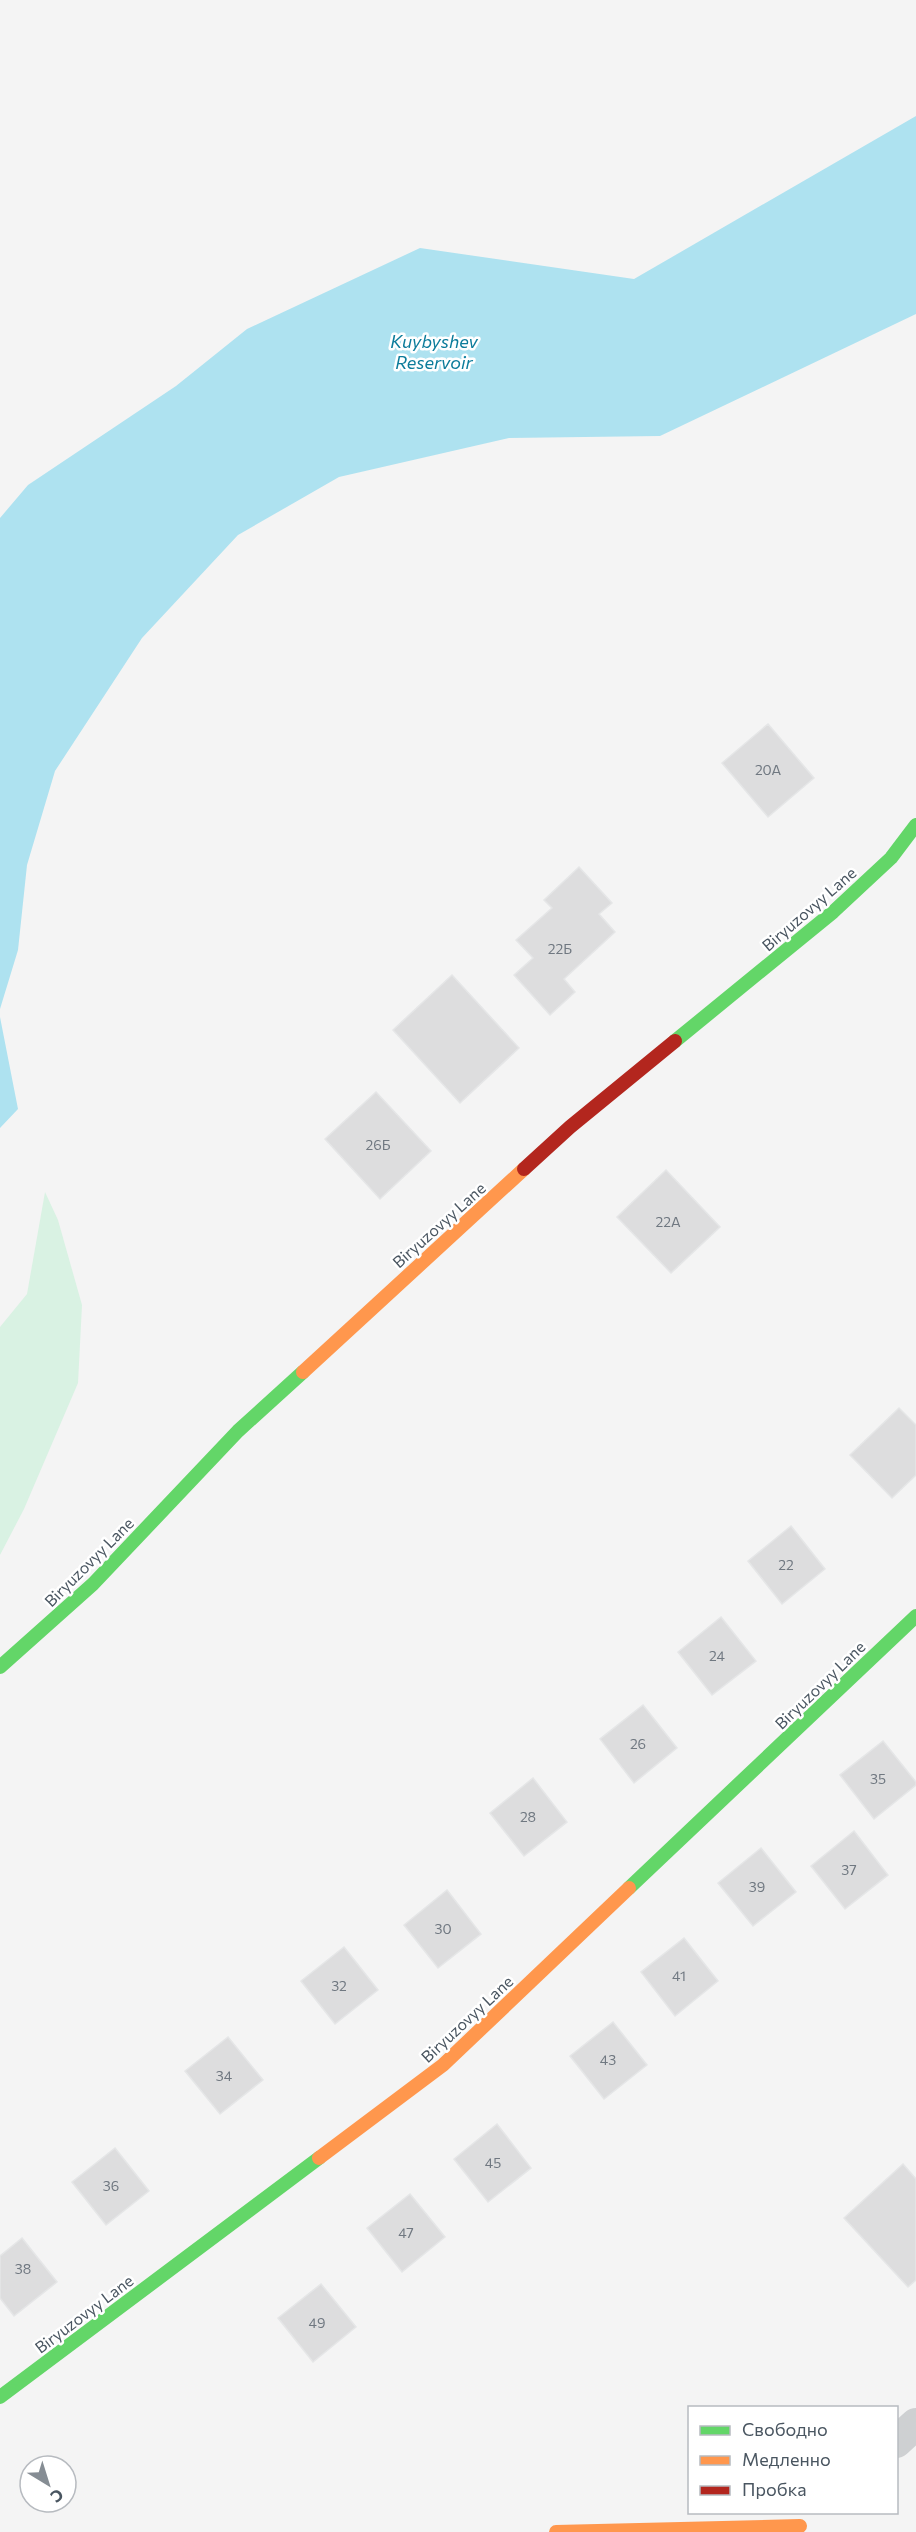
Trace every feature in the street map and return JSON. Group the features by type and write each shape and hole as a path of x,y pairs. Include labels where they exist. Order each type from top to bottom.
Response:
{"street":[{"name":"Biryuzovyy Lane","path":"0,1667 93,1584 238,1431 570,1127 833,912 891,858 916,825"},
{"name":"Biryuzovyy Lane","path":"0,2397 443,2065 916,1616"},
{"path":"898,2441 916,2424"},
{"path":"556,2532 803,2524"}],"green space":[{"path":"45,1192 58,1220 82,1305 78,1383 24,1509 0,1555 0,1327 27,1294"}],"water":[{"name":"Kuybyshev Reservoir","path":"916,116 916,314 660,436 509,438 339,477 238,535 142,638 55,771 27,865 18,950 0,1009 0,518 28,485 176,386 247,329 420,248 634,279"},
{"path":"0,1017 18,1109 0,1128"}],"building":[{"path":"768,724 814,778 768,817 722,763"},
{"path":"579,867 612,903 599,914 615,932 564,979 575,992 550,1015 514,975 533,958 516,940 552,908 544,900"},
{"path":"452,975 519,1048 460,1103 393,1030"},
{"path":"376,1092 431,1151 380,1199 325,1139"},
{"path":"666,1170 720,1227 671,1273 617,1217"},
{"path":"899,1408 916,1425 916,1475 892,1498 850,1455"},
{"path":"791,1526 825,1569 782,1604 748,1561"},
{"path":"721,1617 756,1661 712,1695 678,1652"},
{"path":"643,1705 677,1748 634,1783 600,1739"},
{"path":"883,1741 916,1782 916,1785 874,1819 840,1775"},
{"path":"533,1778 567,1822 524,1856 490,1813"},
{"path":"854,1831 888,1875 845,1909 811,1866"},
{"path":"761,1848 796,1892 753,1926 718,1883"},
{"path":"447,1890 481,1934 438,1968 404,1925"},
{"path":"684,1938 718,1981 675,2016 641,1972"},
{"path":"344,1947 378,1990 335,2024 301,1981"},
{"path":"613,2022 647,2065 604,2099 570,2056"},
{"path":"228,2037 263,2080 220,2114 185,2071"},
{"path":"497,2124 531,2168 488,2202 454,2159"},
{"path":"115,2148 149,2191 106,2225 72,2182"},
{"path":"903,2164 916,2179 916,2280 908,2287 844,2218"},
{"path":"410,2194 445,2237 402,2272 367,2228"},
{"path":"22,2238 57,2282 14,2316 0,2298 0,2256"},
{"path":"321,2284 356,2327 313,2362 278,2318"}],"traffic: fast":[{"path":"675,1041 833,912 891,858 916,825"},
{"path":"0,1667 93,1584 238,1431 303,1372"},
{"path":"629,1888 916,1616"},
{"path":"0,2397 319,2158"}],"traffic: slow":[{"path":"303,1372 524,1169"},
{"path":"319,2158 443,2065 629,1888"},
{"path":"556,2532 800,2526"}],"traffic: jam":[{"path":"524,1169 570,1127 675,1041"}]}
